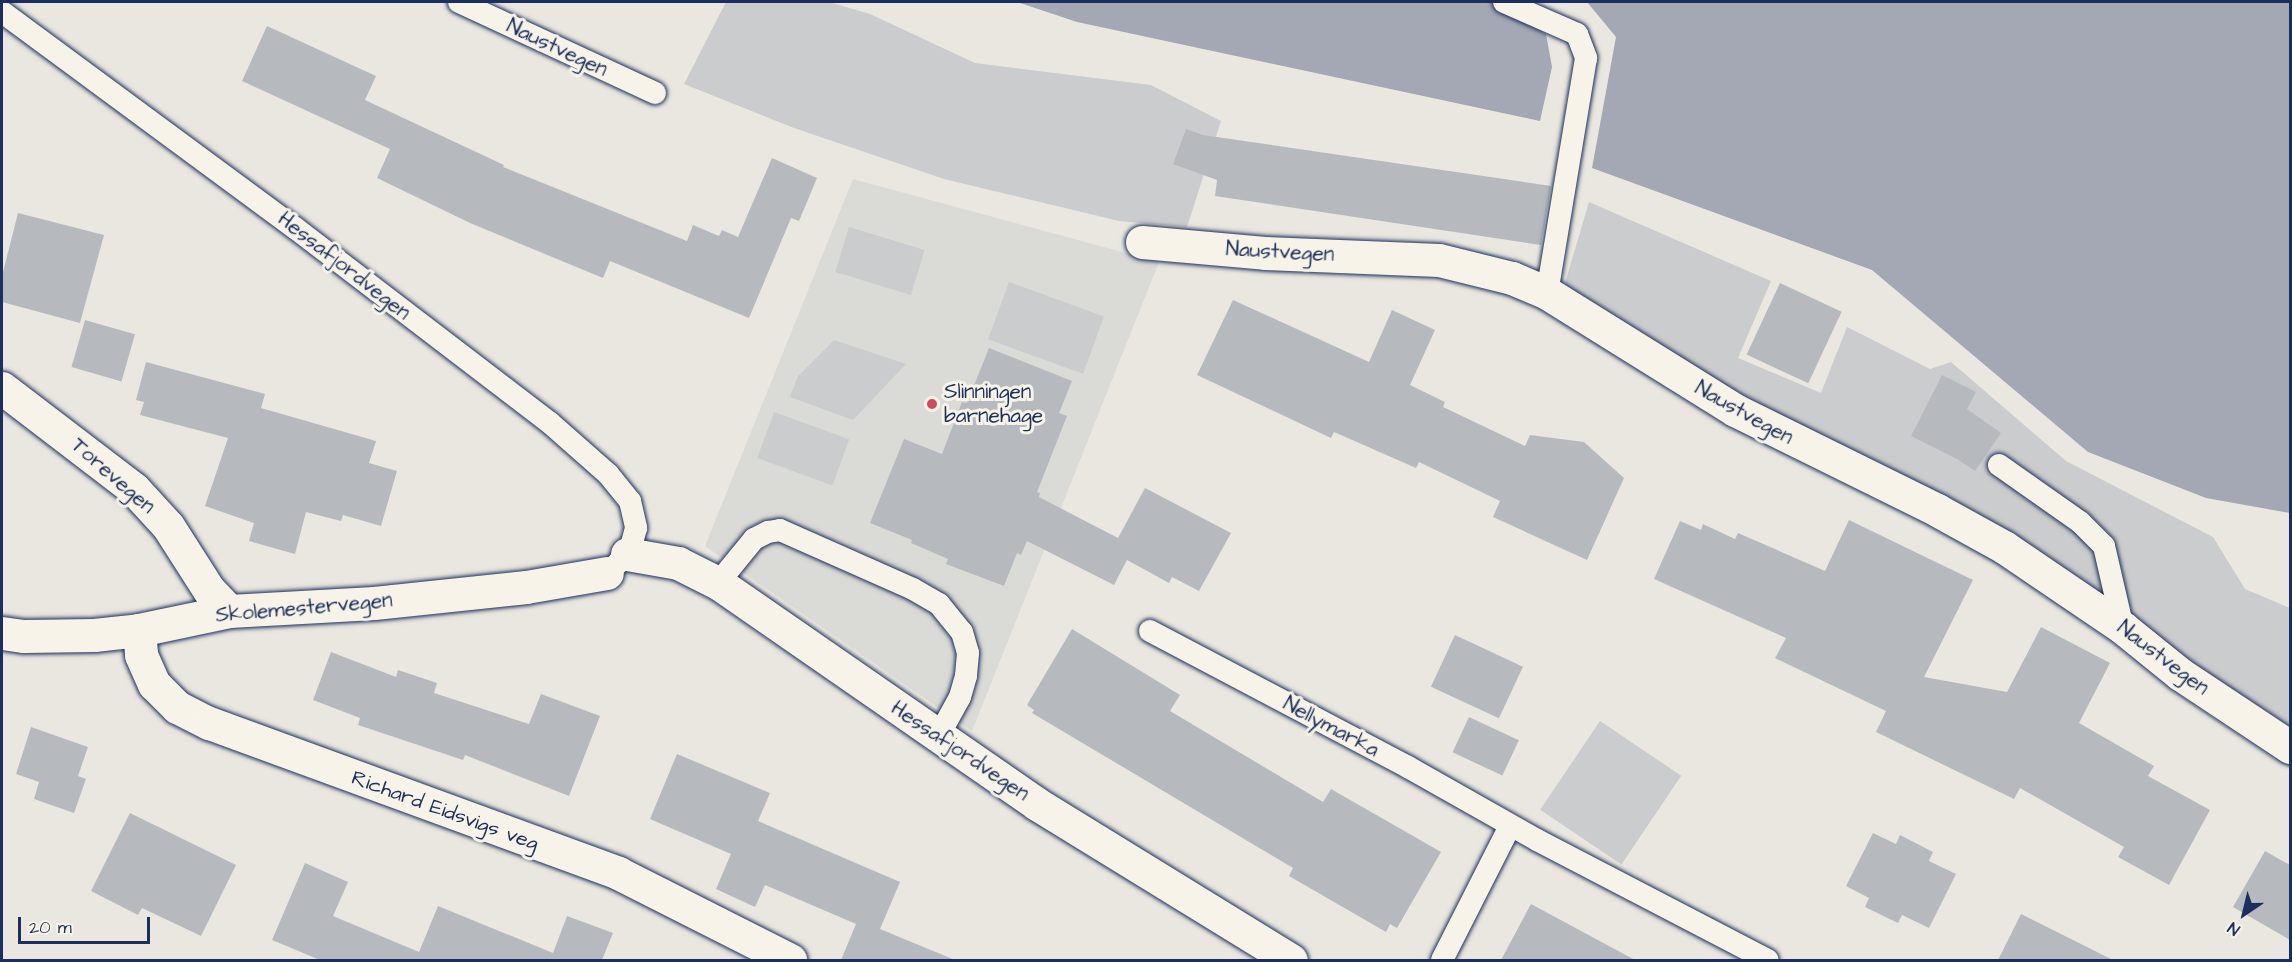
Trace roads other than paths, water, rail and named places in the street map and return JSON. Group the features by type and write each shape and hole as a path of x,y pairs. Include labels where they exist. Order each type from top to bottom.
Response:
{"street":[{"name":"Naustvegen","path":"1142,242 1265,253 1439,260 1512,278 1546,293 1735,410 1937,510 2004,547 2123,628 2180,674 2290,747"},
{"name":"Torevegen","path":"2,388 134,489 168,526 209,590 229,611"},
{"name":"Hessafjordvegen","path":"617,564 678,562 718,583 1065,822 1291,960"},
{"name":"Skolemestervegen","path":"2,633 24,636 94,635 139,630 229,611 374,603 526,587 617,564"},
{"name":"Richard Eidsvigs veg","path":"139,630 141,655 154,684 177,707 209,723 618,873 790,960"}],"lane":[{"name":"Naustvegen","path":"459,2 655,93"},
{"path":"1504,2 1577,34 1586,58 1546,293"},
{"name":"Hessafjordvegen","path":"2,12 295,228 557,429 608,474 630,501 636,528 617,564"},
{"path":"1999,465 2079,522 2104,546 2123,628"},
{"path":"718,583 754,539 780,530 832,551 913,589 939,604 962,632 968,653 966,675 960,697 938,736"},
{"name":"Nellymarka","path":"1150,631 1408,767 1510,826 1767,960"},
{"path":"1442,960 1510,826"}],"place":[{"name":"Slinningen barnehage","path":"932,404"}]}
